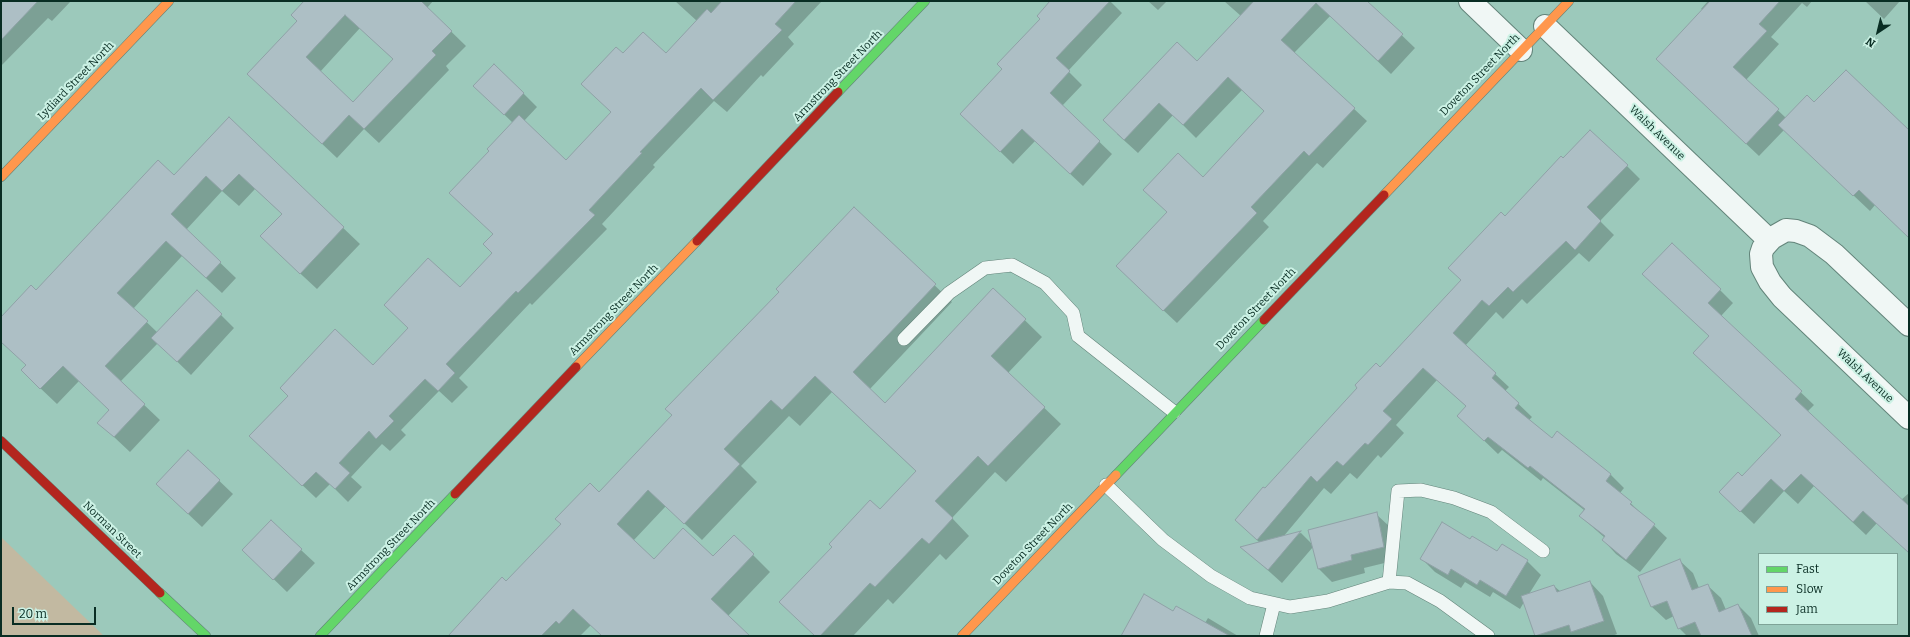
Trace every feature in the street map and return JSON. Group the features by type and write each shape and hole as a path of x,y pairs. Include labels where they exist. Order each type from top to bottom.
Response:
{"street":[{"name":"Lydiard Street North","path":"1,177 169,1"},
{"name":"Armstrong Street North","path":"320,636 925,1"},
{"path":"1470,1 1521,50"},
{"name":"Doveton Street North","path":"962,636 1174,412 1569,1"},
{"name":"Walsh Avenue","path":"1545,26 1769,240 1763,248 1761,260 1764,273 1776,289 1790,305 1909,418"},
{"path":"1769,240 1786,230 1796,230 1810,236 1834,254 1909,325"},
{"name":"Norman Street","path":"1,441 206,636"}],"lane":[{"path":"904,340 949,293 986,268 1012,265 1045,283 1073,313 1078,336 1174,412"},
{"path":"1106,485 1163,540 1211,576 1250,598 1290,607 1320,602 1388,582 1407,583 1440,601 1488,636"},
{"path":"1388,582 1398,491 1421,490 1454,498 1491,512 1543,550"},
{"path":"1266,636 1274,604"}],"shaded area":[{"path":"1,537 104,636 1,636"}],"building":[{"path":"1,1 38,1 1,40"},
{"path":"304,1 421,1 452,31 432,51 436,55 364,129 349,115 322,144 247,74 297,21 291,15","holes":["345,15 393,59 353,102 306,57"]},
{"path":"722,1 796,1 775,24 782,30 713,100 701,88 640,152 642,153 589,210 595,215 518,293 516,291 446,364 455,373 438,391 425,379 389,416 394,421 376,439 369,431 339,463 350,473 335,489 316,472 302,486 249,436 288,396 280,388 335,329 373,365 408,328 384,305 428,258 460,287 492,253 483,244 493,234 449,193 489,151 487,149 519,115 566,160 611,112 581,84 616,47 623,53 643,32 666,53 707,9 711,13"},
{"path":"1050,1 1110,1 1056,58 1070,71 1050,93 1100,141 1070,174 1022,129 1000,152 960,114 1002,69 997,64 1040,19 1037,16"},
{"path":"1254,1 1367,1 1403,34 1378,61 1316,3 1281,40 1355,108 1309,156 1304,151 1251,207 1257,213 1163,311 1116,266 1167,212 1143,190 1178,153 1203,177 1264,111 1228,77 1183,125 1159,103 1124,140 1103,120 1177,42 1197,61"},
{"path":"1710,1 1780,1 1759,24 1767,31 1733,67 1779,109 1746,144 1656,59"},
{"path":"494,64 524,93 504,115 473,86"},
{"path":"1846,70 1909,130 1909,238 1859,190 1853,196 1778,125 1807,95 1814,102"},
{"path":"229,117 344,227 300,274 260,236 282,214 239,174 222,191 206,176 171,214 221,262 206,278 166,241 117,293 148,321 105,366 145,404 114,437 97,423 109,410 63,366 40,389 21,370 26,365 1,342 1,317 31,285 36,290 158,160 174,175"},
{"path":"1590,130 1628,165 1587,207 1601,221 1575,250 1566,241 1513,292 1508,287 1489,306 1482,300 1453,333 1496,373 1492,378 1519,403 1515,408 1552,438 1557,431 1611,474 1606,481 1632,502 1630,504 1655,524 1626,560 1602,540 1605,536 1579,516 1585,509 1530,466 1528,468 1488,437 1484,441 1457,416 1466,406 1423,368 1383,411 1392,419 1368,445 1365,443 1343,466 1337,461 1317,482 1311,476 1257,540 1235,520 1263,487 1265,488 1357,388 1355,385 1376,363 1380,367 1461,280 1448,268 1501,212 1505,216 1561,156 1563,158"},
{"path":"854,207 936,284 853,372 885,403 993,288 1026,319 991,356 1045,407 988,466 978,456 935,501 953,518 929,544 922,538 875,587 870,583 820,636 815,636 779,602 832,547 829,544 870,500 880,509 916,471 815,376 782,410 771,400 724,449 740,464 684,524 648,490 617,524 654,559 683,528 713,556 734,535 754,554 711,599 750,636 602,636 573,609 559,624 556,621 541,636 448,636 502,577 506,581 561,524 555,519 590,483 599,492 672,415 665,409 779,292 776,289"},
{"path":"1672,243 1721,289 1708,303 1802,391 1795,399 1909,506 1909,553 1863,511 1853,522 1801,474 1784,491 1771,479 1740,512 1719,492 1738,472 1742,476 1781,435 1693,353 1709,336 1642,274"},
{"path":"197,290 222,314 177,362 151,338"},
{"path":"188,450 220,480 188,514 156,484"},
{"path":"1377,512 1384,547 1351,555 1352,560 1318,569 1308,530"},
{"path":"271,520 302,549 273,580 242,550"},
{"path":"1442,522 1470,539 1472,536 1497,551 1502,544 1528,560 1506,596 1480,580 1477,585 1451,569 1448,575 1420,559"},
{"path":"1301,531 1268,570 1240,547"},
{"path":"1680,559 1692,590 1708,584 1719,612 1738,604 1752,636 1701,636 1695,622 1678,629 1667,601 1651,607 1638,576"},
{"path":"1590,581 1604,621 1571,632 1569,625 1535,636 1521,596 1554,585 1557,592"},
{"path":"1144,594 1173,611 1176,606 1230,636 1121,636"}],"traffic: fast":[{"path":"838,92 925,1"},
{"path":"1116,475 1264,320"},
{"path":"320,636 455,494"},
{"path":"160,593 206,636"}],"traffic: slow":[{"path":"1,177 169,1"},
{"path":"1384,195 1569,1"},
{"path":"576,367 697,241"},
{"path":"962,636 1116,475"}],"traffic: jam":[{"path":"697,241 838,92"},
{"path":"1264,320 1384,195"},
{"path":"455,494 576,367"},
{"path":"1,441 160,593"}]}
